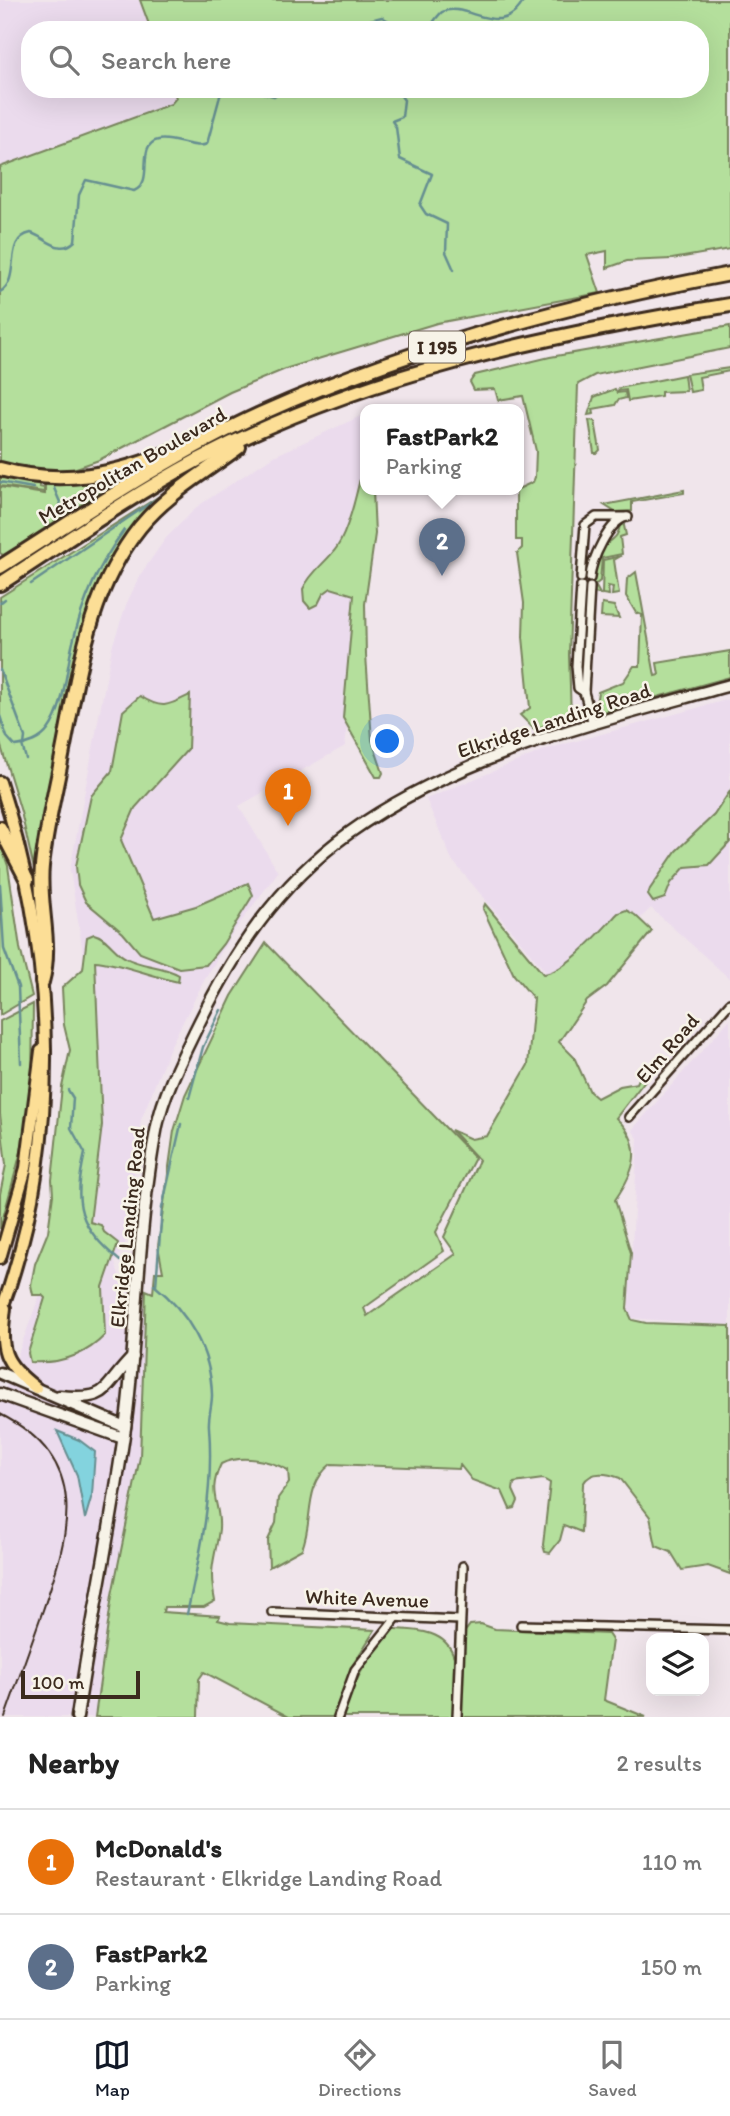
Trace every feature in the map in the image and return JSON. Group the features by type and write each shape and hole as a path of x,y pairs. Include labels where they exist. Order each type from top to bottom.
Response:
{"highway":[{"name":"Metropolitan Boulevard","path":"0,567 142,476 227,431 329,386 466,338 610,298 730,274"},
{"name":"Metropolitan Boulevard","path":"0,584 151,487 265,428 333,400 472,356 558,335 730,306"},
{"path":"42,982 48,950 42,897 43,857 84,647 100,593 124,550 156,509 184,484 265,428"},
{"path":"0,469 44,477 97,475 140,464 200,438 227,431"},
{"path":"0,828 27,880"}],"main road":[{"name":"Elkridge Landing Road","path":"77,1717 124,1433 159,1119 183,1057 224,973 245,938 289,884 315,860 382,812 447,776 497,755 593,724 730,685"},
{"path":"0,782 27,880 42,982 43,1045 47,1081 40,1166 27,1234 0,1314"},
{"path":"0,1258 26,1168 43,1045"},
{"path":"8,1292 1,1331 2,1350 10,1366 36,1388"},
{"path":"55,1396 81,1398 99,1395 112,1385 133,1357"},
{"path":"0,1373 55,1396 124,1433"},
{"path":"0,1394 124,1433"}],"street":[{"path":"586,582 595,552 617,522 628,517 596,517 585,525 584,692 593,724"},
{"name":"Elm Road","path":"629,1117 730,1003"},
{"path":"457,1717 463,1566"},
{"name":"White Avenue","path":"272,1612 460,1620"},
{"path":"338,1717 355,1670 397,1617"},
{"path":"521,1625 730,1630"}],"shaded area":[{"path":"0,0 140,0 148,21 21,21 21,98 176,98 178,102 0,167"},
{"path":"360,416 360,495 372,495 345,746 239,806 278,872 234,931 205,979 170,1047 141,1120 125,1245 115,1263 123,1286 127,1283 146,1290 140,1457 110,1622 97,1717 0,1717 0,1403 46,1278 86,972 70,870 112,647 126,605 140,575 166,538 198,506 272,457"},
{"path":"730,699 730,979 651,908 567,991 555,983 452,860 426,799 547,749"},
{"path":"730,1019 730,1325 628,1318 638,1138 632,1130"}],"green space":[{"path":"140,0 730,0 730,249 672,259 627,261 607,268 607,251 587,255 600,293 437,323 288,368 230,392 99,460 65,472 0,468 0,167 171,104 176,98 709,98 709,21 148,21"},
{"path":"730,326 730,348 595,375 578,384 569,655 571,718 534,729 520,715 530,708 523,637 524,603 517,553 522,548 522,540 516,540 516,495 524,495 524,486 533,482 536,451 523,396 498,400 495,389 474,390 470,382 475,375 550,357"},
{"path":"730,368 730,371 699,377 701,390 690,392 686,374"},
{"path":"684,375 686,391 661,392 661,396 628,401 626,390 618,391 619,388"},
{"path":"615,389 617,393 625,392 626,398 618,400 615,405 593,409 594,414 588,415 594,397"},
{"path":"589,420 595,421 600,450 597,453 594,453"},
{"path":"131,472 21,544 3,555 0,553 0,487 45,494 45,481"},
{"path":"0,473 39,481 39,487 44,488 44,492 0,486"},
{"path":"360,479 360,495 373,495 375,534 365,604 366,655 372,740 383,773 381,777 376,777 343,718 354,595 331,588 323,594 318,604 310,608 304,601 303,589 342,539"},
{"path":"172,488 100,583 90,608 38,869 34,869 21,812 0,743 0,597"},
{"path":"684,490 684,493 632,502 632,511 615,512 604,505"},
{"path":"623,521 626,535 620,537 622,554 602,558 600,581 595,585 600,594 593,593 598,553 616,536"},
{"path":"621,556 614,560 619,594 612,595 613,587 608,586 609,595 602,594 603,560"},
{"path":"636,572 655,676 659,675 657,663 730,651 730,677 603,712 596,704 598,692 623,682 634,666 640,666 642,615 636,613 626,596 627,579"},
{"path":"602,604 614,606 619,618 601,617"},
{"path":"190,695 188,749 135,808 121,840 154,918 196,906 248,883 253,895 223,944 206,965 179,968 140,953 123,933 86,902 78,885 76,866 91,796 112,771 123,711 140,696 165,705"},
{"path":"730,791 730,842 709,865 685,867 671,883 665,898 653,902 648,895 650,889 676,851 714,815"},
{"path":"0,843 8,866 20,948 32,996 0,1015"},
{"path":"485,904 543,974 552,972 573,958 618,913 626,910 652,931 607,986 587,1001 559,1042 574,1057 590,1092 597,1098 620,1086 637,1083 647,1069 650,1074 616,1118 631,1138 634,1148 628,1179 615,1200 631,1253 627,1309 632,1320 646,1323 730,1326 730,1574 708,1566 682,1570 671,1552 656,1546 650,1517 620,1478 604,1474 590,1476 583,1484 581,1532 564,1525 560,1540 550,1553 545,1552 543,1545 550,1483 543,1479 514,1483 513,1490 518,1501 515,1508 510,1509 502,1491 472,1480 460,1465 459,1469 331,1464 316,1482 302,1549 269,1567 268,1540 276,1523 278,1498 289,1483 288,1470 272,1463 237,1459 221,1464 215,1483 219,1529 212,1572 215,1601 204,1607 164,1607 163,1612 220,1616 218,1620 230,1623 375,1630 352,1666 333,1717 289,1717 204,1672 199,1679 198,1717 95,1717 112,1595 140,1457 146,1290 153,1293 155,1272 163,1272 158,1246 174,1131 185,1095 232,996 266,943 475,1158 436,1232 444,1251 364,1308 367,1316 456,1254 444,1237 479,1160 451,1130 471,1139 487,1136 528,1065 534,999 514,975 483,909"},
{"path":"94,934 103,938 126,958 179,975 178,982 95,961 102,1125 90,1222 101,1225 104,1232 118,1243 103,1287 105,1335 89,1349 70,1358 30,1362 28,1353 45,1298 42,1295 33,1295 31,1285 35,1264 48,1232 62,1087 70,1050 64,1025 62,988 83,969 87,937"},
{"path":"33,1004 32,1083 26,1133 0,1229 0,1194 6,1165 0,1114 0,1021"},
{"path":"481,1624 495,1629 608,1634 612,1640 604,1700 646,1717 461,1717 464,1633 470,1625"},
{"path":"393,1629 430,1633 450,1648 454,1657 453,1717 342,1717 362,1669"}],"water":[{"path":"57,1431 79,1440 95,1452 92,1495 85,1519 77,1475"}],"waterway":[{"path":"434,21 442,12 452,10 495,19 505,18 515,12 524,0"},
{"path":"369,21 382,17 389,21"},
{"path":"0,292 10,278 14,251 22,237 31,233 64,247 75,241 79,195 86,180 134,191 143,182 147,151 154,141 207,144 219,98"},
{"path":"403,98 402,117 392,121 396,127 400,159 432,174 420,205 426,214 447,224 446,252 454,270"},
{"path":"0,482 33,488"},
{"path":"54,488 62,507"},
{"path":"31,584 162,495"},
{"path":"0,716 7,737 15,746 42,737 48,730 62,699 73,642 87,598 100,569 124,530"},
{"path":"0,603 5,599"},
{"path":"0,670 25,737 24,745"},
{"path":"22,745 26,759"},
{"path":"0,884 4,949 18,987 21,1063"},
{"path":"189,1098 203,1047 221,1010"},
{"path":"68,1090 73,1098 71,1128 85,1153 79,1187 82,1213 95,1237 120,1261"},
{"path":"156,1286 162,1208 181,1124"},
{"path":"154,1285 187,1320 202,1348 211,1379 208,1498 187,1614"}],"tram line":[{"path":"0,1414 29,1433 49,1453 61,1476 66,1500 66,1526 61,1553 5,1717"}],"place":[{"name":"FastPark2","path":"442,576"},
{"name":"McDonald's","path":"288,826"}]}
